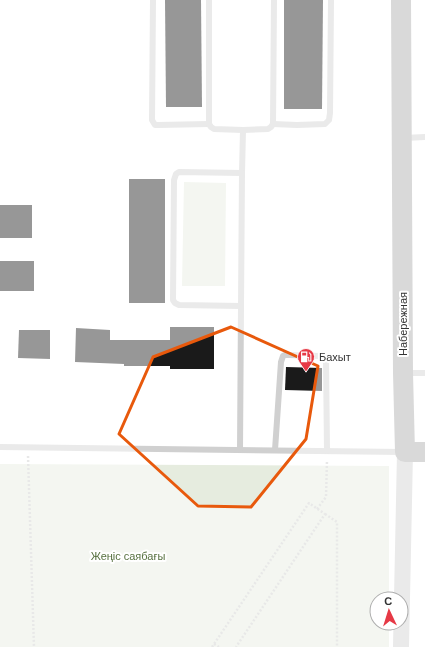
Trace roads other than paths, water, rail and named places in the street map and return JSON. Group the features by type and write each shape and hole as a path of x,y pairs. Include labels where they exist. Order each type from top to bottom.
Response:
{"main road":[{"name":"Набережная","path":"401,0 403,373 405,452"},
{"path":"405,452 425,452"}],"street":[{"name":"Набережная","path":"401,647 405,452"}],"lane":[{"path":"153,0 153,123 158,125 210,124"},
{"path":"209,0 210,124 214,129 243,130 268,129 273,124 274,0"},
{"path":"273,124 325,124 329,120 331,0"},
{"path":"240,450 243,130"},
{"path":"402,138 425,137"},
{"path":"241,306 178,305 174,302 173,298 174,177 179,172 242,173"},
{"path":"275,450 281,362 283,356 289,355 320,356 326,360 327,451"},
{"path":"403,373 425,373"},
{"path":"0,447 405,452"}],"place":[{"name":"Бахыт","path":"306,372"}],"park label":[{"name":"Жеңіс саябағы","path":"128,556"}]}
